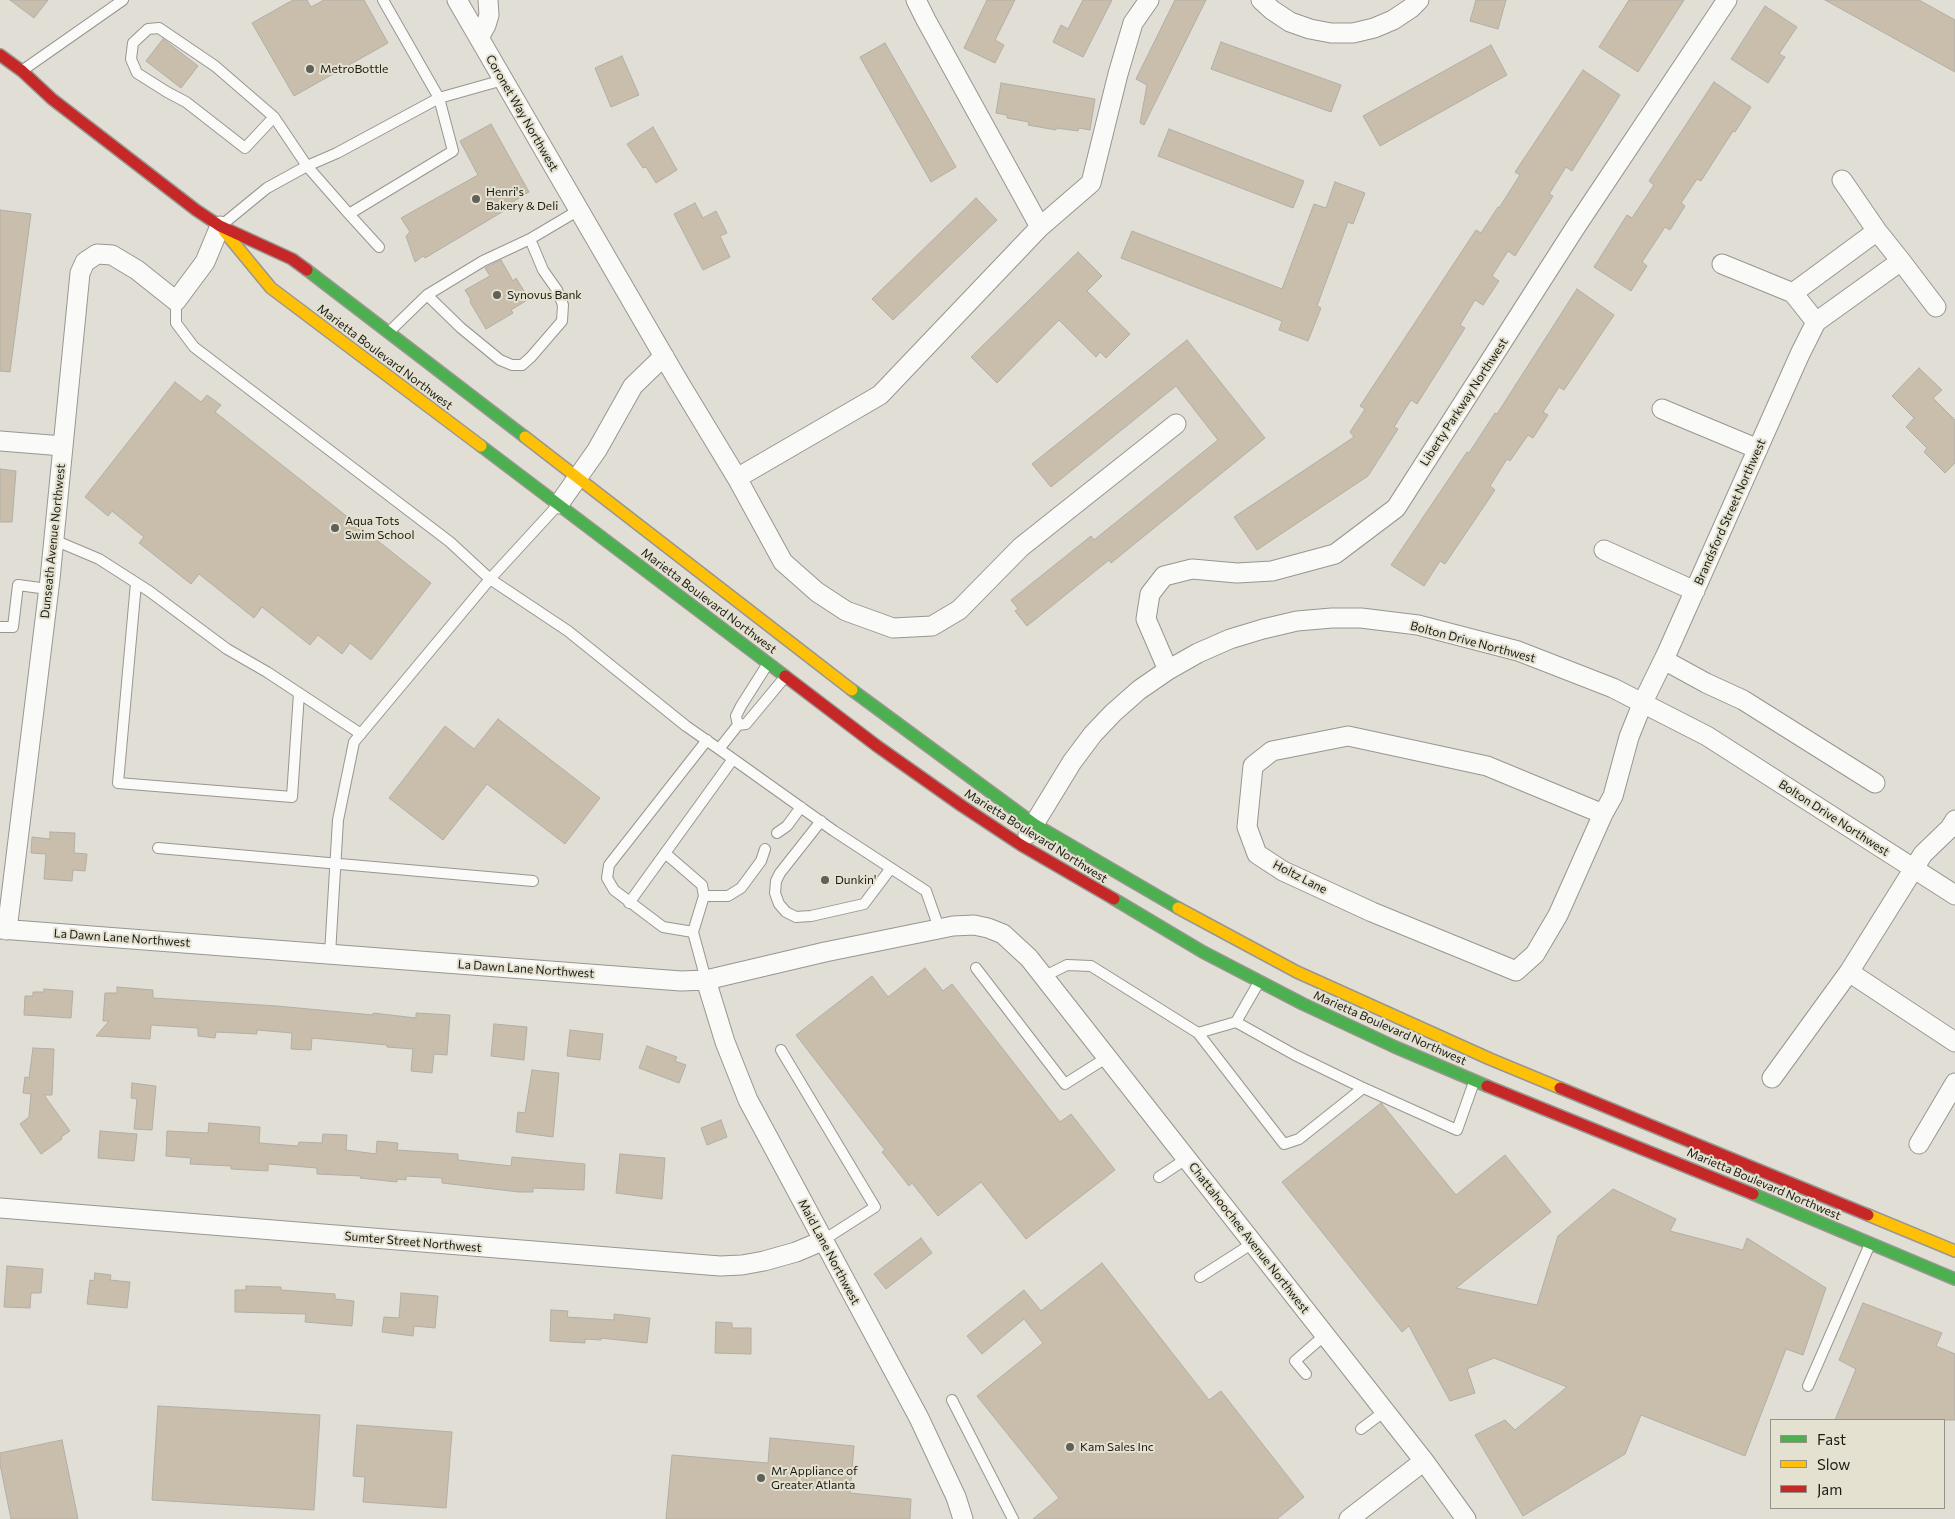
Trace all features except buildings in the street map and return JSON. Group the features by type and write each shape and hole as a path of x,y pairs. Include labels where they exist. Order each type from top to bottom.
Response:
{"main road":[{"path":"0,55 22,71 52,100 220,226 292,259 578,477 868,703 1034,824 1202,922 1297,972 1876,1232 1955,1251"},
{"name":"Marietta Boulevard Northwest","path":"220,226 271,288 877,746 1021,845 1203,952 1303,1004 1395,1047 1754,1194 1876,1232 1955,1279"}],"street":[{"name":"Coronet Way Northwest","path":"457,0 737,478 783,562 817,592 846,611 893,628 932,626 959,610 1021,547 1176,424"},
{"path":"479,38 489,15 488,0"},
{"path":"916,0 1040,226"},
{"path":"737,478 880,395 1040,226 1091,183 1118,74 1133,23 1149,0"},
{"path":"1261,0 1290,22 1310,29 1331,33 1353,32 1374,28 1393,20 1419,0"},
{"name":"Liberty Parkway Northwest","path":"1168,670 1152,637 1146,619 1150,594 1164,576 1192,569 1237,573 1272,571 1335,554 1396,508 1581,220 1727,0"},
{"path":"1842,180 1877,231 1936,307"},
{"path":"176,302 205,262 220,226"},
{"path":"1793,293 1877,231"},
{"name":"Dunseath Avenue Northwest","path":"4,929 54,540 80,273 85,262 97,254 112,255 137,270 176,302"},
{"path":"1722,264 1793,293 1816,322 1901,261"},
{"name":"Brandsford Street Northwest","path":"1643,702 1696,591 1816,322"},
{"path":"559,504 597,450 632,386 664,356"},
{"path":"1662,409 1758,449"},
{"path":"0,441 64,446"},
{"path":"1604,550 1696,591"},
{"name":"Bolton Drive Northwest","path":"1021,845 1072,762 1093,734 1139,690 1168,670 1198,653 1230,639 1263,629 1297,621 1361,618 1418,625 1518,651 1613,688 1707,736 1955,895"},
{"path":"1664,660 1706,683 1743,700 1875,783"},
{"name":"Holtz Lane","path":"1603,814 1487,766 1348,736 1272,752 1253,766 1247,827 1257,854 1284,870 1372,912 1516,971 1535,954 1558,915 1603,814 1613,796 1629,737 1643,702"},
{"path":"1772,1078 1849,972 1928,848 1950,828 1955,820"},
{"name":"La Dawn Lane Northwest","path":"4,929 681,981 706,980 939,928 974,925 1003,934 1029,958"},
{"name":"Chattahoochee Avenue Northwest","path":"1029,958 1424,1461 1466,1519"},
{"path":"1849,972 1955,1042"},
{"name":"Maid Lane Northwest","path":"706,980 725,1042 748,1100 822,1241 919,1418 956,1497 963,1519"},
{"path":"1919,1144 1955,1083"},
{"name":"Sumter Street Northwest","path":"0,1208 720,1266 764,1261 796,1252 822,1241"},
{"path":"1349,1519 1424,1461"}],"lane":[{"path":"22,71 123,0"},
{"path":"349,214 453,150 439,98 383,0"},
{"path":"274,117 245,148 186,102 137,73 131,60 133,43 148,29 159,28 215,66 274,117 307,166 379,247"},
{"path":"220,226 267,188 307,166 337,153 439,98 503,80"},
{"path":"388,332 427,295 483,261 530,239 579,210"},
{"path":"427,295 461,328 500,360 512,366 522,365 532,357 562,321 563,313 563,305 557,290 543,270 530,239"},
{"path":"176,302 176,323 194,347 450,542 490,579 568,631 686,726 821,821 926,891 939,928"},
{"path":"330,954 340,810 354,742 490,579 559,504"},
{"path":"54,540 99,559 136,583 227,649 300,693 361,734"},
{"path":"136,583 118,783 292,797 300,693"},
{"path":"0,626 13,628 18,585 48,589"},
{"path":"738,725 736,716 740,706 769,663"},
{"path":"719,749 738,725 746,724 786,676"},
{"path":"693,932 664,927 629,903 614,890 607,878 610,865 707,740"},
{"path":"629,903 733,759"},
{"path":"780,836 801,807"},
{"path":"821,821 780,873 776,881 775,893 779,904 786,912 796,916 810,916 864,904 891,868"},
{"path":"158,848 533,881"},
{"path":"704,896 728,896 741,888 769,852"},
{"path":"665,853 702,885 704,896 693,932 706,980"},
{"path":"1043,977 1067,966 1092,966 1198,1033 1284,1144 1299,1140 1363,1088"},
{"path":"976,968 1065,1084 1106,1058"},
{"path":"1198,1033 1236,1022 1259,981"},
{"path":"1236,1022 1295,1055 1457,1130 1475,1081"},
{"path":"781,1050 875,1207 822,1241"},
{"path":"1159,1177 1186,1159"},
{"path":"1808,1386 1876,1232"},
{"path":"1200,1277 1253,1243"},
{"path":"1306,1374 1295,1361 1325,1335"},
{"path":"952,1400 1013,1519"},
{"path":"1361,1429 1385,1411"}],"traffic: fast":[{"path":"307,270 525,437"},
{"path":"481,446 785,676"},
{"path":"852,690 1034,824 1178,908"},
{"path":"1114,899 1203,952 1303,1004 1395,1047 1487,1086"},
{"path":"1753,1194 1955,1279"}],"traffic: slow":[{"path":"224,231 271,288 481,446"},
{"path":"525,437 852,690"},
{"path":"1178,908 1297,972 1490,1059 1560,1088"},
{"path":"1868,1215 1955,1251"}],"traffic: jam":[{"path":"0,55 22,71 52,99 196,210 220,226 292,259 307,270"},
{"path":"785,676 877,746 962,806 1021,845 1114,899"},
{"path":"1487,1086 1753,1194"},
{"path":"1560,1088 1868,1215"}],"place":[{"name":"MetroBottle","path":"310,69"},
{"name":"Henri's Bakery & Deli","path":"476,199"},
{"name":"Synovus Bank","path":"497,295"},
{"name":"Aqua Tots Swim School","path":"335,528"},
{"name":"Dunkin'","path":"825,880"},
{"name":"Kam Sales Inc","path":"1070,1447"},
{"name":"Mr Appliance of Greater Atlanta","path":"761,1478"}]}
